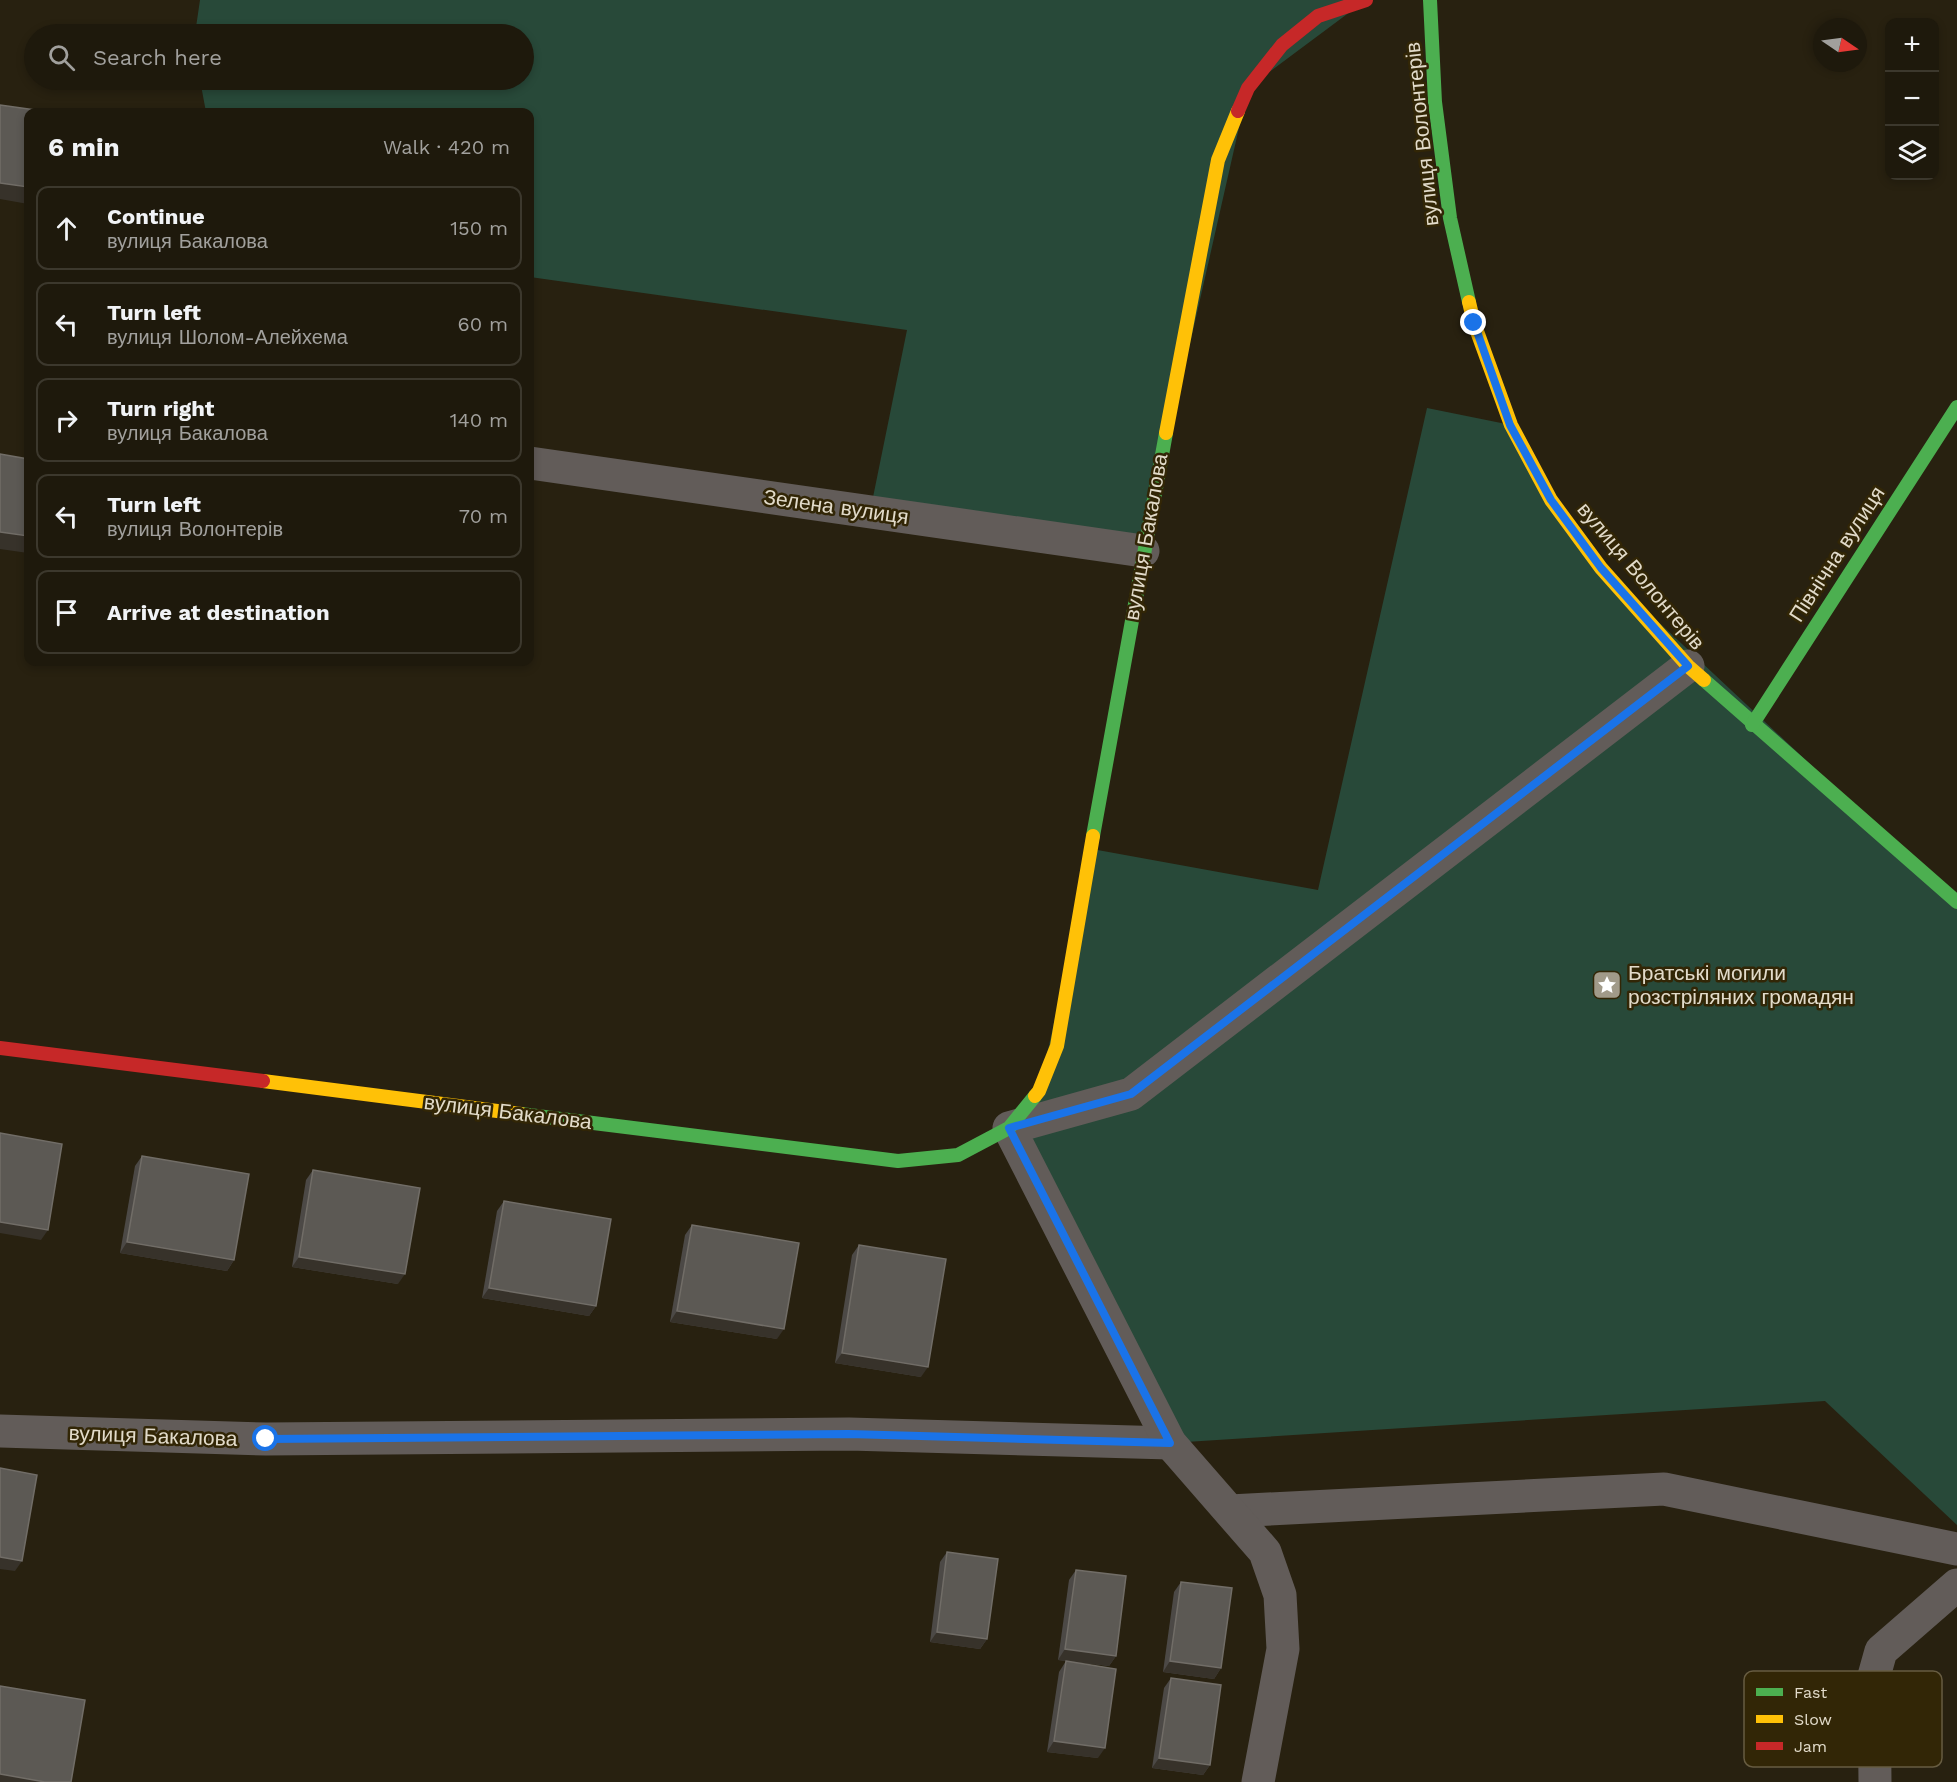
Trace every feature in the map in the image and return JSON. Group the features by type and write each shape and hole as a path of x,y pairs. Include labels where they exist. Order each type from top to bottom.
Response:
{"street":[{"name":"вулиця Бакалова","path":"1009,1128 1039,1091 1058,1046 1143,551 1218,160 1248,88 1282,45 1318,16 1366,0"},
{"name":"вулиця Волонтерів","path":"1430,0 1435,102 1450,218 1474,323 1510,425 1551,500 1601,568 1688,666 1752,725 1957,902"},
{"name":"Північна вулиця","path":"1752,725 1957,406"},
{"name":"Зелена вулиця","path":"534,464 1143,551"},
{"name":"вулиця Бакалова","path":"0,1048 898,1161 958,1155 1009,1128 1131,1094 1688,666"},
{"path":"1009,1128 1170,1443 1266,1552 1280,1595 1283,1649 1258,1782"},
{"name":"вулиця Бакалова","path":"0,1431 266,1439 849,1434 1170,1443"},
{"path":"1230,1511 1664,1489 1957,1549"},
{"path":"1875,1671 1881,1651 1957,1585"},
{"path":"1875,1767 1875,1782"}],"green space":[{"path":"200,0 1366,0 1248,88 1143,551 870,512 907,330 534,278 534,108 205,108 202,90 534,90 534,24 196,24"},
{"path":"1427,408 1511,425 1601,568 1957,902 1957,1525 1825,1401 1170,1443 1009,1128 1039,1091 1092,849 1318,890"}],"building":[{"path":"0,105 24,108 24,186 0,183"},
{"path":"0,454 24,458 24,535 0,532"},
{"path":"0,1133 62,1144 48,1230 0,1222"},
{"path":"142,1156 249,1174 234,1260 127,1242"},
{"path":"313,1170 420,1188 405,1274 299,1257"},
{"path":"504,1201 611,1219 596,1306 489,1288"},
{"path":"692,1225 799,1243 784,1329 677,1311"},
{"path":"859,1245 946,1259 928,1367 842,1353"},
{"path":"0,1468 37,1475 22,1561 0,1557"},
{"path":"947,1552 998,1559 987,1639 937,1632"},
{"path":"1076,1570 1126,1576 1116,1656 1065,1649"},
{"path":"1181,1582 1232,1588 1221,1668 1170,1661"},
{"path":"1066,1661 1116,1669 1105,1748 1054,1741"},
{"path":"1171,1678 1221,1685 1210,1765 1159,1758"},
{"path":"0,1686 85,1700 71,1782 45,1782 0,1774"}],"traffic: fast":[{"path":"1430,0 1435,102 1450,218 1469,302"},
{"path":"1752,725 1957,407"},
{"path":"1093,836 1166,433"},
{"path":"1704,680 1957,902"},
{"path":"521,1114 898,1161 958,1155 1009,1128 1035,1096"}],"traffic: slow":[{"path":"1166,433 1218,160 1238,111"},
{"path":"1469,302 1474,323 1511,425 1551,500 1601,568 1688,666 1704,680"},
{"path":"1035,1096 1057,1046 1093,836"},
{"path":"263,1081 521,1114"}],"traffic: jam":[{"path":"1238,111 1248,88 1282,45 1318,16 1366,0"},
{"path":"0,1048 263,1081"}],"place":[{"name":"Братські могили розстріляних громадян","path":"1607,985"}],"route":[{"path":"266,1439 849,1434 1170,1443 1009,1128 1131,1094 1688,666 1601,568 1551,500 1510,425 1474,323"}]}
